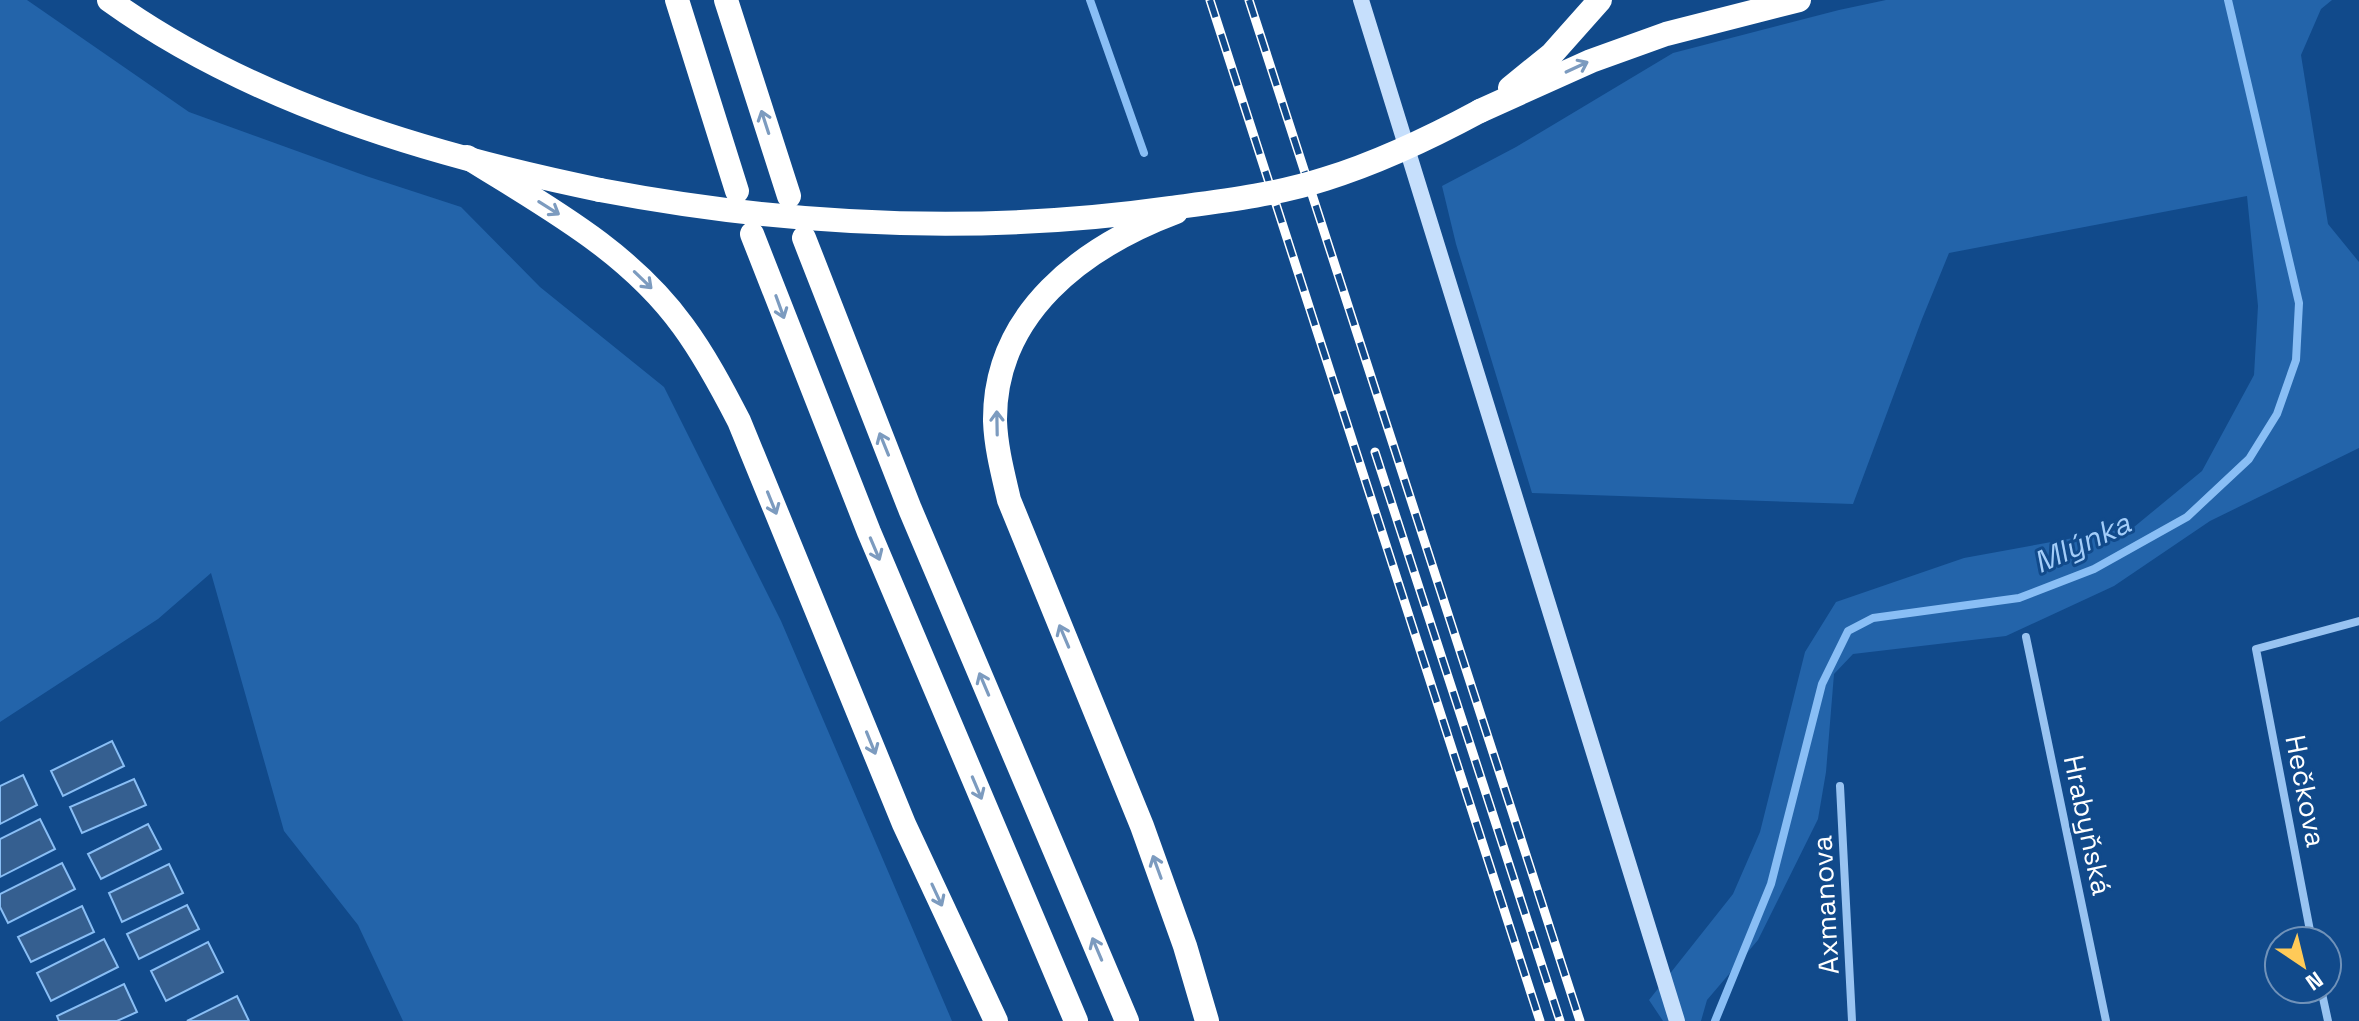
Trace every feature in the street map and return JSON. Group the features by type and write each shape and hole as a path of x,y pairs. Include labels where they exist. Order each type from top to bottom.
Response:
{"highway":[{"path":"95,0 136,19"},
{"path":"109,0 194,54 316,109 467,157 600,190 710,209 873,223 1045,221 1107,217 1238,199 1322,180 1403,150 1591,61 1666,34 1799,0"},
{"path":"677,0 737,191"},
{"path":"726,0 789,196"},
{"path":"1480,111 1552,54 1600,0"},
{"path":"467,157 613,252 648,284 682,323 712,367 739,421 904,824 996,1021"},
{"path":"1196,205 1113,239 1060,279 1036,304 1018,330 1005,359 995,420 1009,500 1142,826 1185,946 1207,1021"},
{"path":"752,234 869,532 1076,1021"},
{"path":"804,238 910,509 1127,1021"}],"street":[{"path":"1361,0 1677,1021"},
{"name":"Hečkova","path":"2309,925 2256,649 2359,621"},
{"name":"Hrabyňská","path":"2026,637 2106,1021"},
{"name":"Axmanova","path":"1840,786 1852,1021"}],"shaded area":[{"path":"0,0 27,0 189,112 461,207 540,287 664,387 781,621 952,1021 403,1021 358,925 284,831 211,573 158,619 0,722"},
{"path":"1886,0 2332,0 2321,9 2301,55 2328,224 2359,262 2359,448 2210,521 2114,586 2006,636 1853,654 1834,674 1826,772 1818,819 1758,940 1707,1000 1701,1021 1663,1021 1649,1000 1733,894 1760,832 1805,652 1836,602 1964,558 2134,527 2202,471 2254,375 2258,306 2247,196 1949,253 1853,504 1532,493 1456,244 1442,186 1516,147 1673,53"},
{"path":"112,741 124,766 63,796 51,771"},
{"path":"23,775 37,805 0,824 0,786"},
{"path":"134,779 146,805 82,833 70,807"},
{"path":"40,819 55,849 0,877 0,839"},
{"path":"148,824 161,849 101,879 88,854"},
{"path":"62,863 75,889 8,923 0,907 0,894"},
{"path":"169,864 183,893 122,922 109,893"},
{"path":"187,905 199,929 139,959 127,934"},
{"path":"82,906 94,932 31,962 18,937"},
{"path":"104,939 118,967 51,1001 37,973"},
{"path":"208,942 223,972 166,1001 151,971"},
{"path":"124,984 137,1012 117,1021 59,1021 57,1016"},
{"path":"237,996 249,1021 187,1021"}],"waterway":[{"path":"1090,0 1144,153"},
{"name":"Mlýnka","path":"1715,1021 1771,884 1822,684 1848,631 1873,618 2019,598 2094,569 2187,517 2249,459 2277,414 2296,360 2299,303 2228,0"}],"railway":[{"path":"1210,0 1540,1021"},
{"path":"1249,0 1580,1021"},
{"path":"1375,452 1560,1021"}]}
